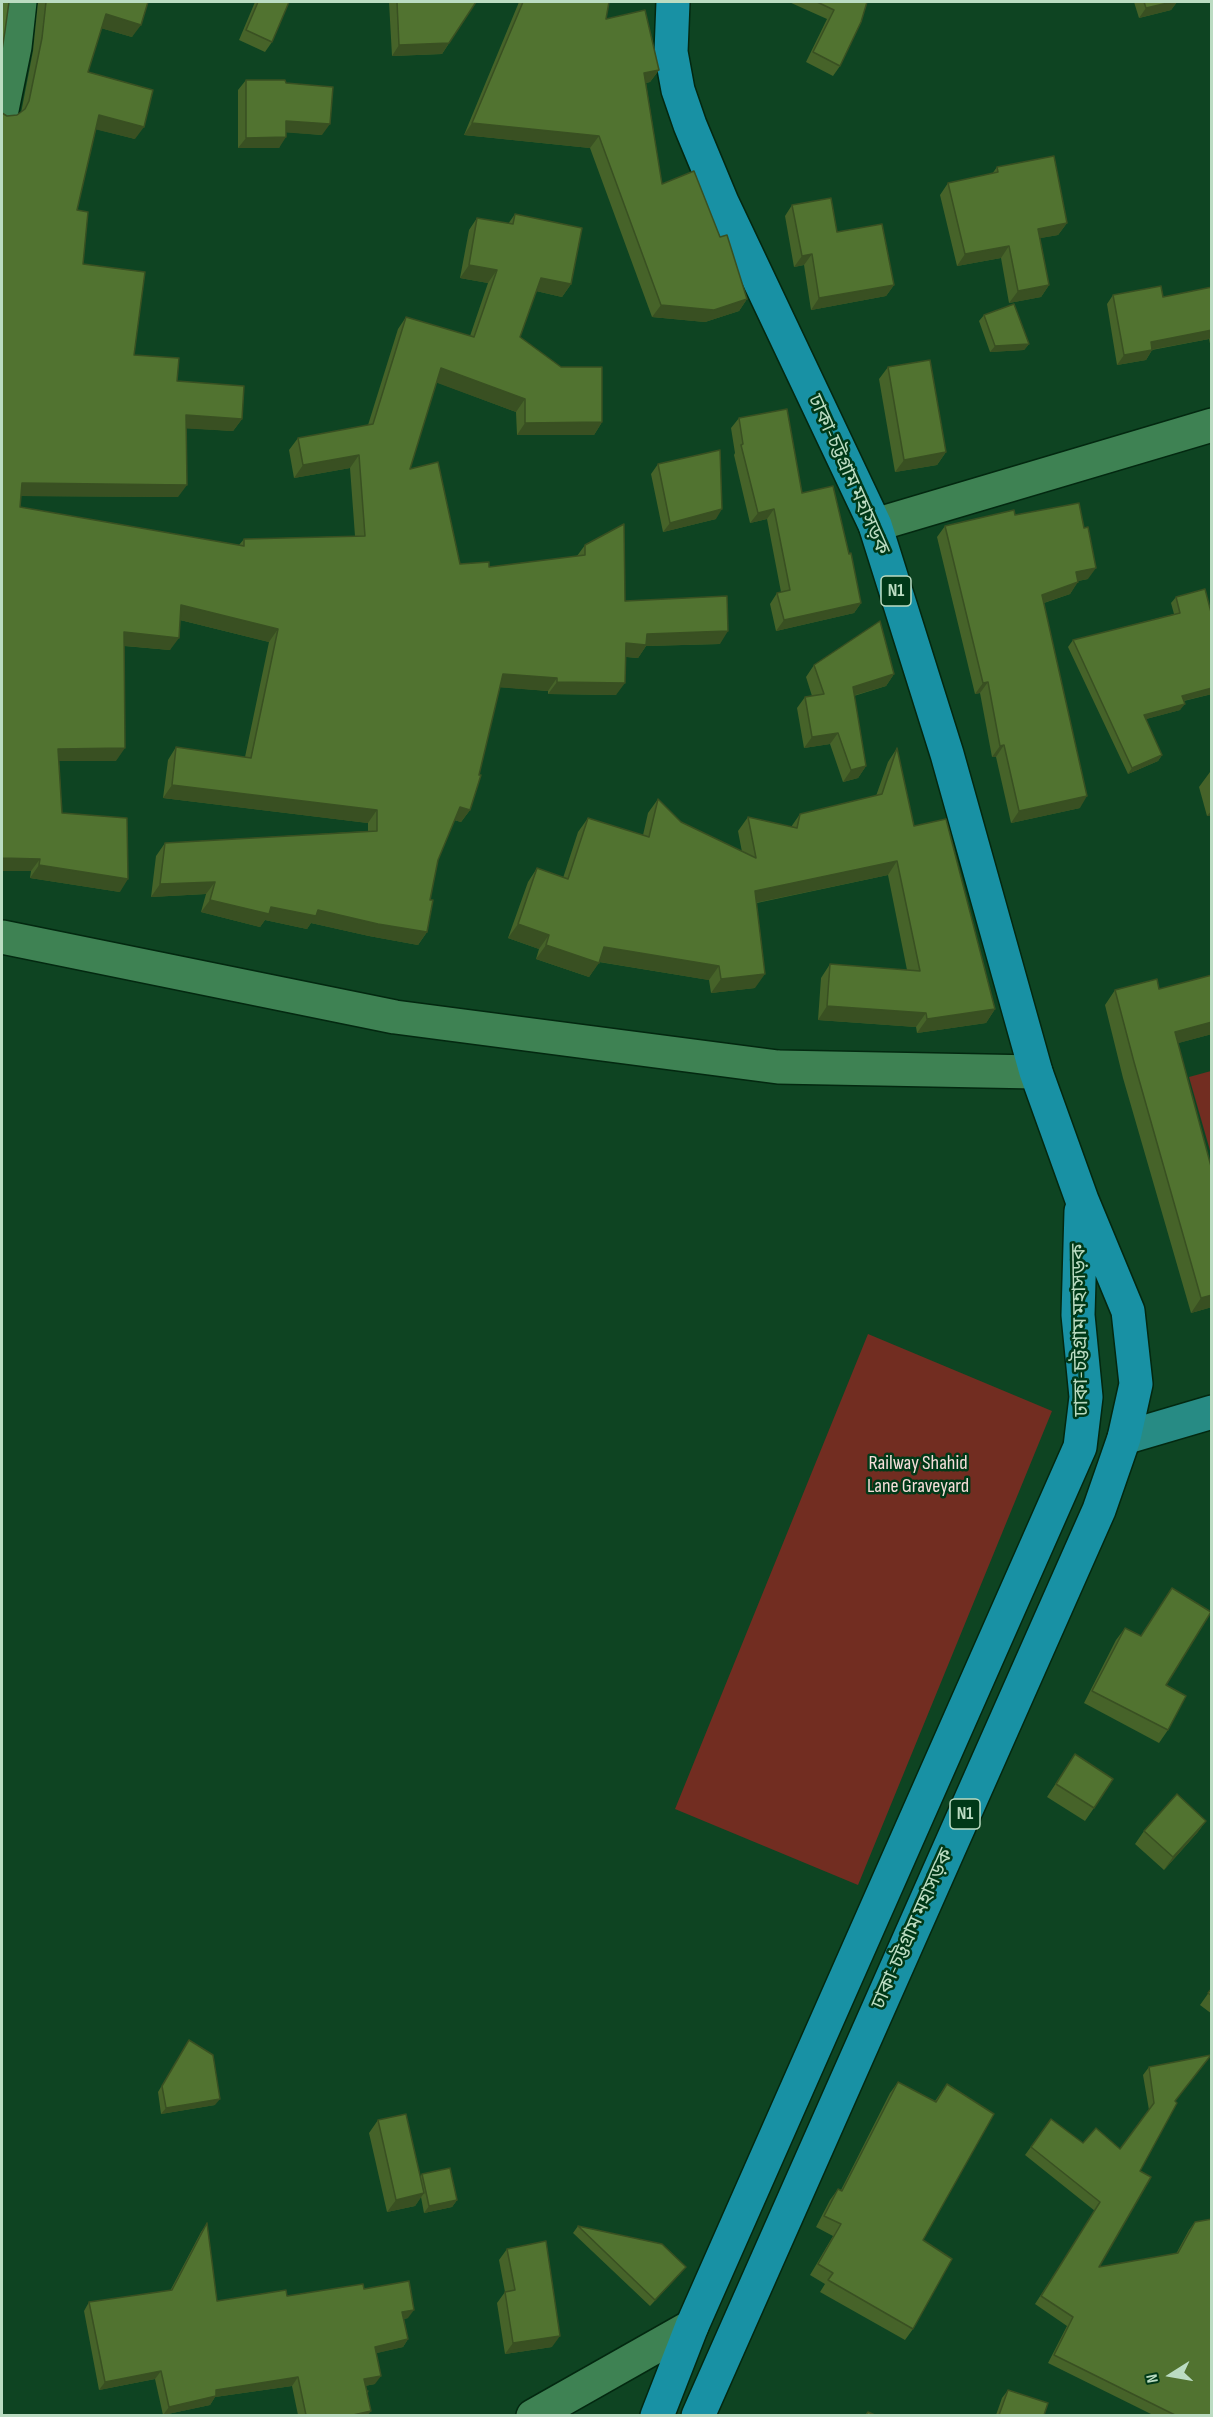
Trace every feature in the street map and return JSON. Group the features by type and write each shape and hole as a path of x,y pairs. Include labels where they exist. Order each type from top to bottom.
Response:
{"highway":[{"name":"ঢাকা-চট্টগ্রাম মহাসড়ক","path":"673,2 671,52 678,90 690,125 722,202 875,525 947,754 1036,1072 1082,1200 1128,1311 1136,1384 1124,1438 1099,1510 698,2415"},
{"name":"ঢাকা-চট্টগ্রাম মহাসড়ক","path":"657,2415 692,2326 1080,1447 1086,1397 1078,1315 1082,1200"}],"main road":[{"path":"1124,1438 1212,1412"}],"street":[{"path":"2,110 15,47 20,2"},
{"path":"875,525 1212,425"},
{"path":"2,937 395,1017 778,1067 1036,1072"},
{"path":"533,2415 692,2326"}],"green space":[{"path":"1212,1071 1211,1154 1189,1077"},
{"name":"Railway Shahid Lane Graveyard","path":"868,1334 1052,1411 858,1885 675,1809"}],"building":[{"path":"2,2 9,2 2,50"},
{"path":"46,2 148,2 141,25 106,14 88,72 153,90 144,127 99,115 77,210 88,212 83,264 145,272 134,355 179,358 177,381 244,386 242,419 186,415 187,485 22,483 20,507 244,546 244,539 365,536 359,455 303,465 298,438 373,424 406,317 474,337 497,270 469,265 477,218 513,224 515,214 582,228 571,284 541,278 520,337 561,367 602,367 602,422 525,423 525,399 441,368 410,469 438,462 460,564 489,562 489,567 585,555 585,545 624,524 625,601 727,596 728,631 647,634 646,645 626,643 625,683 557,682 557,678 503,674 479,775 481,775 470,810 460,807 438,860 430,900 433,900 427,932 378,924 318,910 316,916 271,907 269,914 210,900 215,882 160,884 165,843 377,831 377,810 172,785 176,747 251,758 278,629 181,605 179,638 124,632 125,748 58,749 62,813 127,818 128,879 39,865 40,859 2,858 2,113 7,116 17,115 25,109 29,101 42,38"},
{"path":"258,2 289,2 272,42 246,30"},
{"path":"397,2 476,2 449,43 399,45"},
{"path":"523,2 609,2 606,19 645,10 659,70 644,73 662,184 694,171 720,237 727,235 747,299 714,310 661,305 599,136 472,123"},
{"path":"817,2 867,2 861,22 840,66 813,52 834,10"},
{"path":"1144,2 1172,2 1146,8"},
{"path":"246,80 285,80 286,83 333,87 330,124 286,121 286,137 246,138"},
{"path":"1054,156 1067,223 1038,229 1049,285 1018,291 1009,246 965,254 948,183 998,172 997,167"},
{"path":"831,198 837,232 882,224 894,285 819,298 812,254 802,256 792,205"},
{"path":"1161,286 1163,297 1212,287 1212,330 1151,342 1152,350 1124,355 1113,295"},
{"path":"1014,304 1029,344 995,346 984,315"},
{"path":"930,360 946,452 904,460 888,367"},
{"path":"787,409 802,493 833,486 849,554 851,553 861,603 784,620 777,593 790,590 774,509 758,513 741,445 743,444 739,418"},
{"path":"720,450 722,509 670,523 658,464"},
{"path":"1079,503 1084,528 1088,527 1096,568 1076,572 1078,582 1042,595 1087,796 1019,811 1004,745 1000,746 988,682 983,683 945,526 1014,510 1015,515"},
{"path":"1205,589 1212,616 1212,688 1182,696 1185,704 1144,715 1162,755 1132,768 1073,640 1180,613 1176,597"},
{"path":"880,621 894,674 853,687 866,766 851,770 838,733 812,737 805,697 824,694 814,665"},
{"path":"897,748 914,826 946,819 995,1009 927,1019 926,1013 827,1006 830,964 920,971 897,861 755,891 765,974 721,979 719,966 604,947 599,963 546,945 549,935 518,924 537,868 568,879 588,818 649,837 658,799 681,822 756,858 748,817 797,828 800,814 882,794"},
{"path":"1212,975 1212,1022 1175,1032 1212,1170 1212,1295 1201,1298 1115,990 1157,979 1159,989"},
{"path":"1172,1588 1211,1612 1166,1685 1186,1696 1168,1730 1092,1691 1125,1628 1141,1636"},
{"path":"1075,1754 1113,1779 1094,1808 1056,1784"},
{"path":"1177,1794 1206,1821 1173,1857 1144,1831"},
{"path":"189,2040 213,2055 220,2099 166,2108 162,2086"},
{"path":"1211,2055 1175,2101 1177,2103 1140,2171 1151,2177 1099,2267 1178,2253 1195,2222 1212,2219 1212,2415 1175,2415 1054,2355 1073,2317 1041,2296 1100,2202 1031,2147 1051,2119 1083,2143 1096,2128 1120,2149 1154,2103 1149,2067"},
{"path":"898,2082 936,2102 947,2084 994,2114 923,2240 952,2259 913,2329 828,2280 833,2273 818,2264 841,2224 824,2216 838,2189 842,2191"},
{"path":"406,2114 424,2193 396,2200 378,2120"},
{"path":"450,2168 457,2200 429,2206 422,2174"},
{"path":"207,2223 217,2301 286,2290 287,2296 363,2284 364,2289 409,2281 414,2310 402,2312 408,2339 375,2347 381,2376 364,2379 371,2411 353,2415 306,2415 298,2377 216,2390 216,2396 169,2407 161,2371 105,2382 89,2302 172,2290"},
{"path":"578,2226 662,2244 686,2267 655,2300"},
{"path":"546,2241 560,2336 513,2343 505,2292 515,2290 507,2249"},
{"path":"1008,2390 1048,2403 1044,2415 999,2415"}]}
